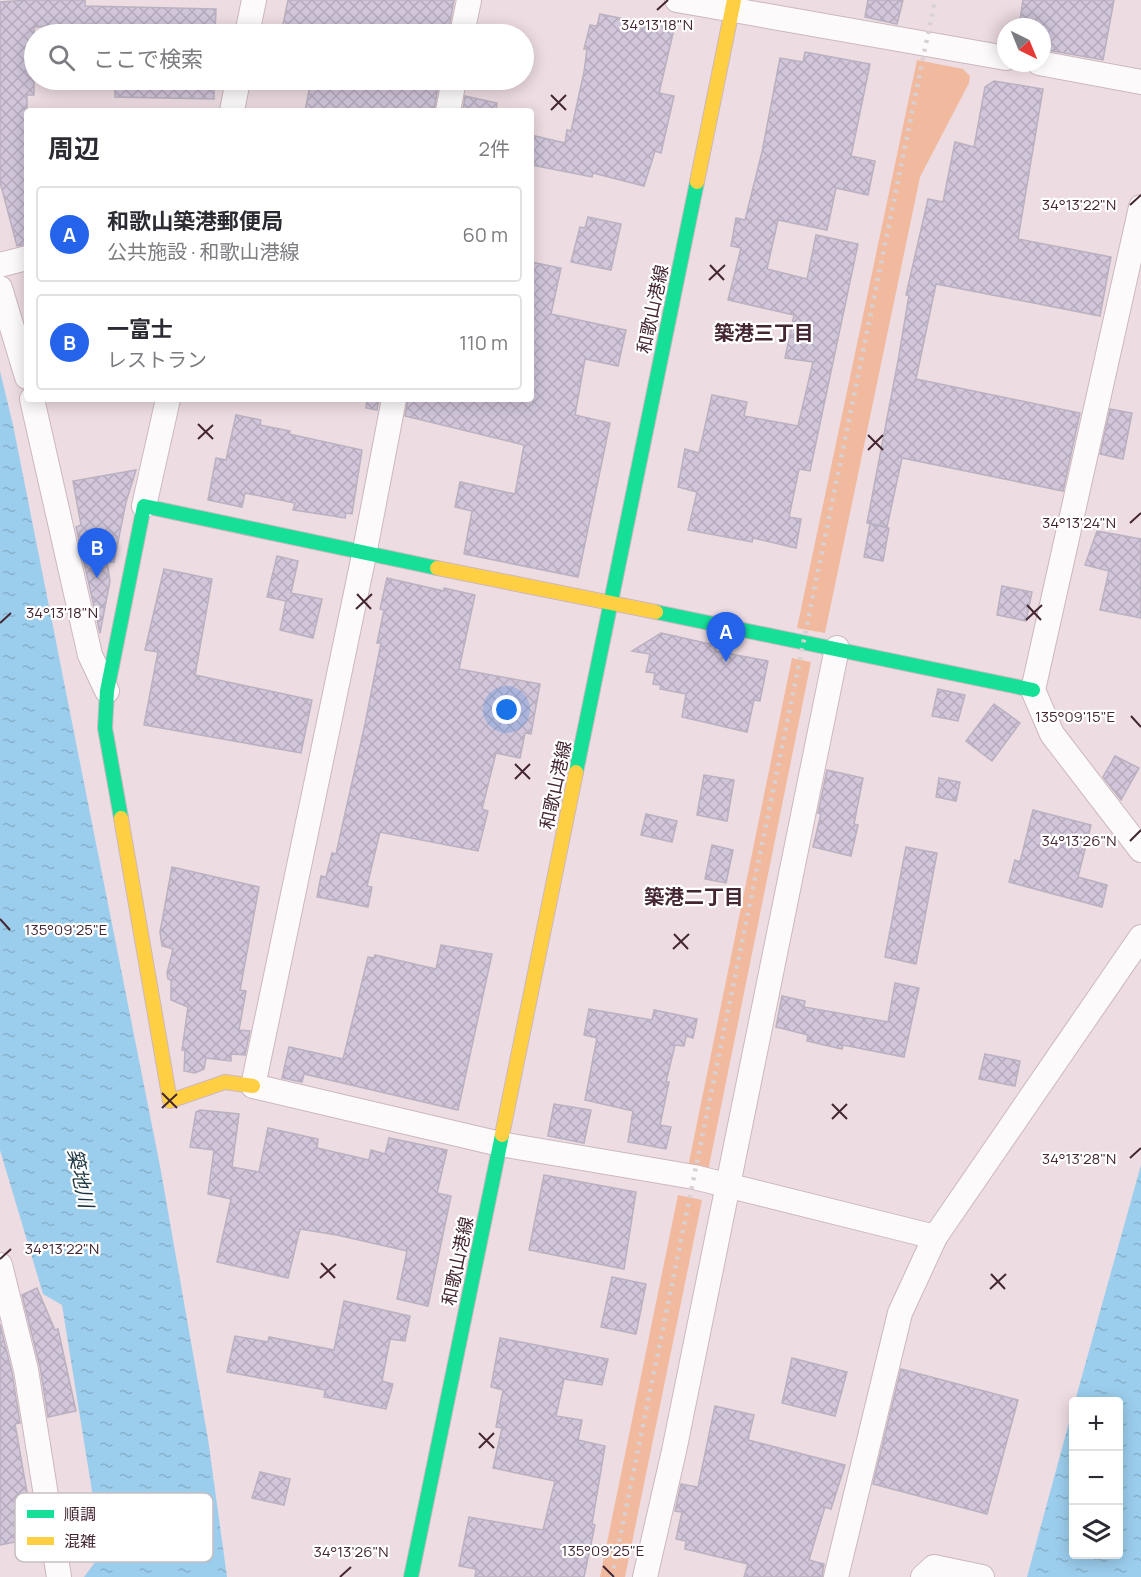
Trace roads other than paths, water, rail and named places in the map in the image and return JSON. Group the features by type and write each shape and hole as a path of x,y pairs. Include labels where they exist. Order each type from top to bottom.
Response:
{"street":[{"path":"249,24 254,0"},
{"path":"464,24 469,0"},
{"path":"677,0 732,6 997,55"},
{"name":"和歌山港線","path":"411,1577 732,6"},
{"path":"1051,65 1141,82"},
{"path":"233,108 236,90"},
{"path":"449,108 452,90"},
{"path":"1141,207 1033,690 1052,734 1141,850"},
{"path":"0,265 24,259"},
{"path":"0,288 24,367"},
{"path":"33,402 90,655 106,691"},
{"path":"167,402 106,691 105,728 170,1101 225,1082 253,1086 500,1144 694,1177 935,1237"},
{"path":"253,1086 364,555 393,402"},
{"path":"144,506 364,555 611,602 1033,690"},
{"path":"645,1577 674,1450 837,648"},
{"path":"836,1577 900,1313 935,1237 1141,937"},
{"path":"0,1265 26,1370 46,1493"},
{"path":"57,1562 59,1577"},
{"path":"923,1577 934,1567 982,1577"}],"water":[{"name":"築地川","path":"0,371 13,425 160,1166 208,1439 227,1577 84,1577 95,1562 213,1562 213,1493 92,1493 62,1305 43,1294 0,1150"},
{"path":"1141,1165 1141,1577 1027,1577 1069,1423 1069,1559 1123,1559 1123,1397 1076,1397"}],"railway":[{"path":"612,1577 935,0"}],"place":[{"name":"一富士","path":"97,578"},
{"name":"和歌山築港郵便局","path":"726,662"}],"district":[{"name":"築港三丁目","path":"764,332"},
{"name":"築港二丁目","path":"694,896"}]}
